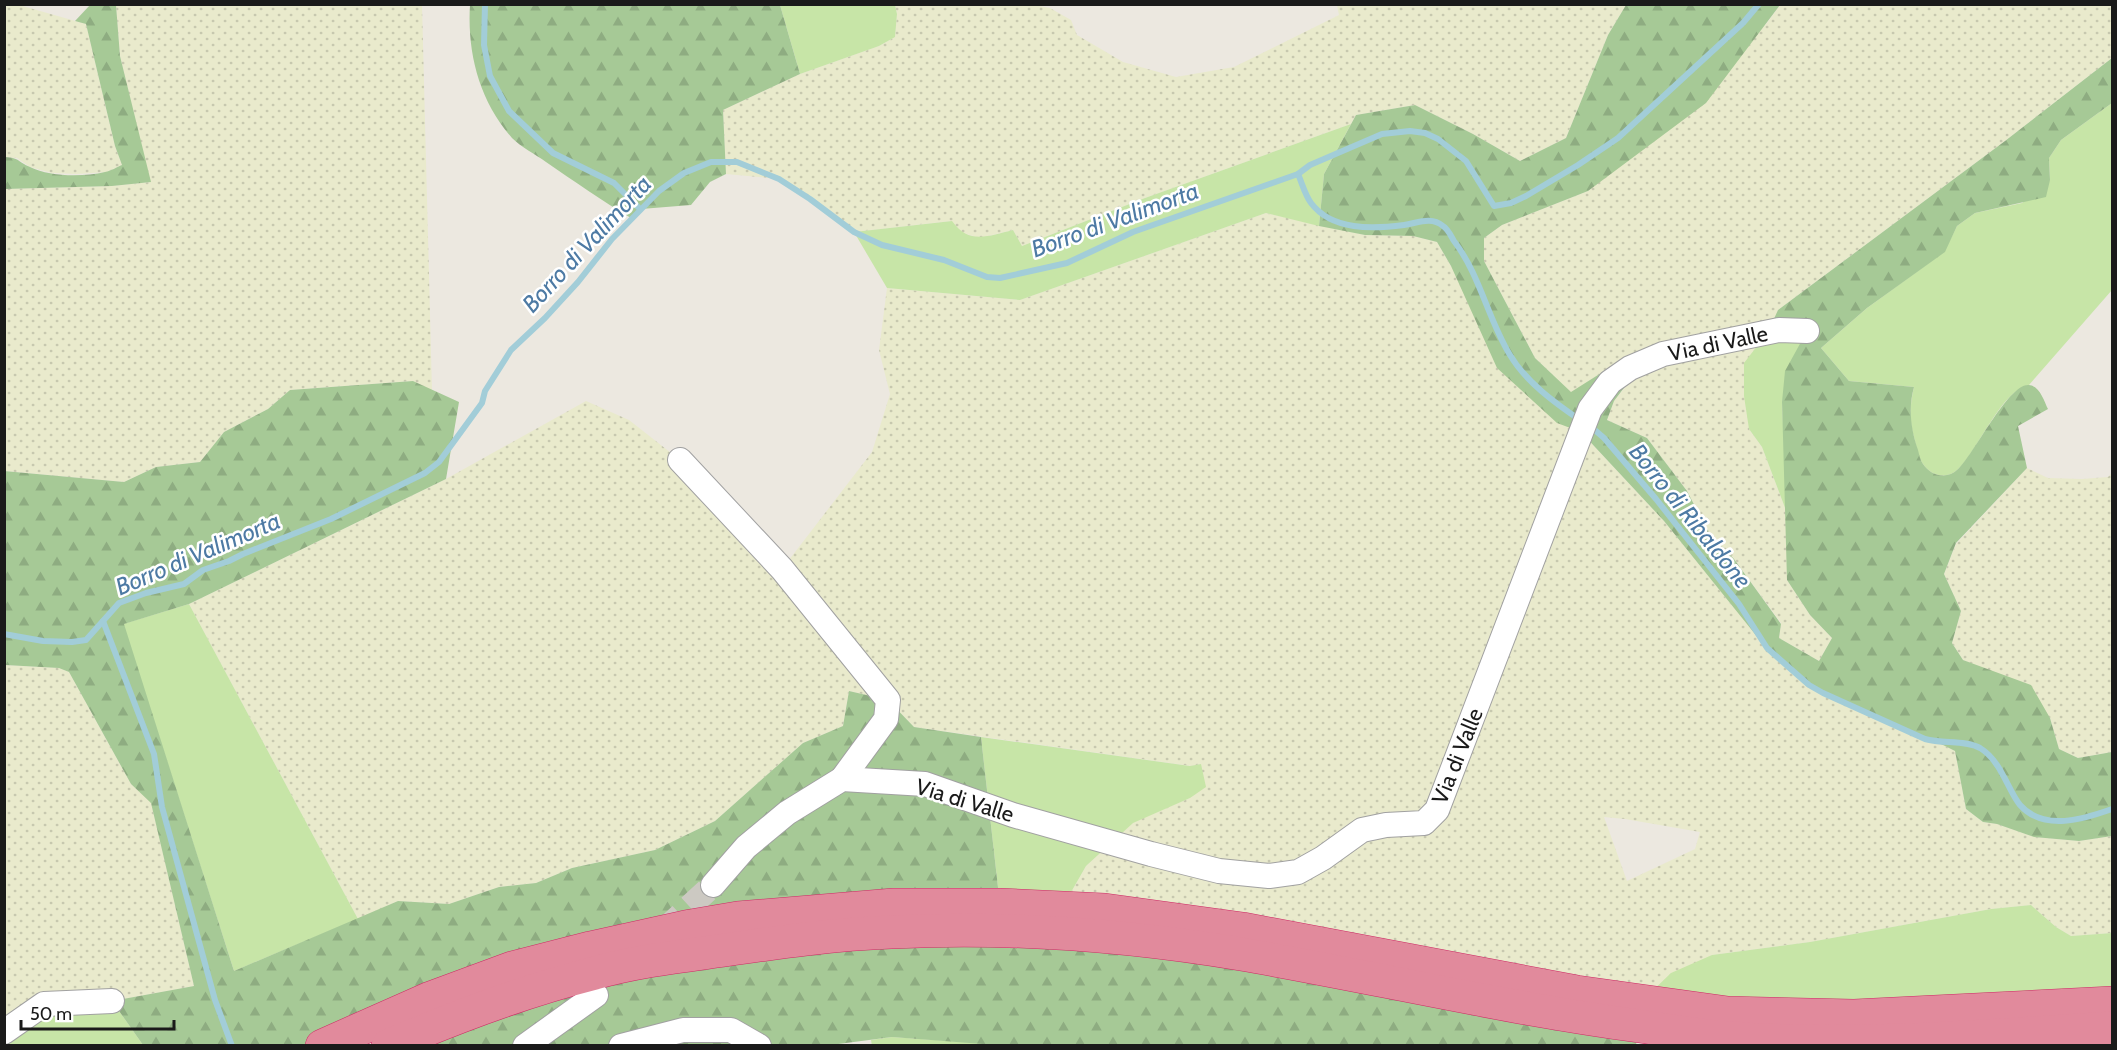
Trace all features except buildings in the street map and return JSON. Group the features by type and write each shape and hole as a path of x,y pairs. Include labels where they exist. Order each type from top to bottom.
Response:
{"highway":[{"path":"322,1046 438,995 512,968 590,948 738,918 894,905 1000,905 1105,910 1243,930 1577,992 1728,1013 1854,1016 2112,1003"},
{"path":"388,1046 441,1023 503,1001 598,972 676,957 801,939 903,931 1004,931 1099,935 1240,954 1574,1017 1715,1037 1853,1041 2112,1028"}],"street":[{"name":"Via di Valle","path":"842,779 925,784 1013,815 1151,854 1219,871 1269,876 1298,872 1323,858 1362,830 1386,825 1424,823 1437,810 1585,423 1610,382 1630,368 1663,354 1779,330 1807,331"},
{"path":"680,460 782,569 888,700 886,719 842,779 787,813 746,847 713,885"},
{"path":"525,1046 596,995"},
{"path":"4,1032 44,1004 112,1001"},
{"path":"621,1046 683,1030 731,1030 759,1046"}],"green space":[{"path":"1029,4 1050,8 1071,20 1077,35 1123,62 1176,77 1234,67 1339,15 1337,5 1626,5 1608,35 1566,138 1520,161 1415,105 1356,115 1351,124 1145,198 1022,246 1013,230 980,238 959,232 951,221 854,232 780,179 726,174 723,110 800,74 879,46 895,37 897,14 895,5"},
{"path":"4,5 19,5 86,24 115,146 122,165 107,172 52,173 30,167 17,158 5,157"},
{"path":"90,5 116,5 120,56 151,182 112,186 5,189 5,157 16,159 47,173 67,175 96,174 122,165 115,146 86,24 75,21"},
{"path":"116,5 422,5 432,391 413,381 290,390 268,409 224,432 200,462 156,467 124,482 5,471 5,189 112,186 150,182 120,56"},
{"path":"470,5 780,5 800,74 723,110 726,174 710,182 691,205 641,209 631,218 520,144 501,124 483,92 473,58"},
{"path":"780,5 895,5 897,14 895,37 879,46 800,74"},
{"path":"1626,5 1780,5 1706,103 1588,191 1502,225 1484,238 1484,261 1535,358 1571,392 1609,368 1627,384 1614,401 1607,420 1647,438 1687,491 1709,533 1734,559 1781,624 1779,638 1819,661 1832,638 1810,615 1787,580 1782,402 1785,371 1807,331 1768,332 1778,310 2005,141 2112,58 2112,103 2061,140 2049,158 2050,180 2046,197 1975,213 1957,226 1945,252 1867,308 1821,348 1849,381 1914,387 1911,419 1920,457 1926,468 1939,475 1949,475 1965,462 2002,407 2021,387 2033,386 2041,394 2048,409 2018,426 2027,468 1956,543 1944,574 1961,611 1952,643 1963,660 2031,685 2050,718 2059,749 2078,758 2112,752 2112,836 2079,841 2034,837 1997,824 1983,822 1966,809 1955,751 1823,693 1809,685 1771,654 1664,521 1581,432 1557,423 1497,368 1451,266 1437,242 1413,236 1365,235 1319,226 1324,174 1356,115 1415,105 1520,161 1566,138 1608,35"},
{"path":"1780,5 2112,5 2112,58 2005,141 1778,310 1749,429 1762,447 1787,513 1787,580 1810,615 1832,638 1819,661 1779,638 1781,623 1734,559 1709,533 1687,491 1647,438 1607,420 1614,401 1627,385 1609,368 1571,393 1535,358 1484,261 1484,238 1502,225 1588,191 1767,23"},
{"path":"2112,103 2112,290 2029,385 2019,389 2009,398 1958,469 1949,475 1935,474 1921,461 1912,431 1911,412 1914,387 1849,381 1821,348 1867,308 1944,252 1957,226 1975,213 2022,203 2050,180 2049,158 2061,140"},
{"path":"1351,124 1324,174 1319,226 1266,213 1020,300 887,288 854,232 952,221 958,229 972,236 987,236 1013,230 1022,246 1145,198"},
{"path":"1266,213 1365,235 1413,236 1437,242 1451,266 1581,432 1664,521 1771,654 1809,685 1823,693 1955,751 1966,809 1983,822 1997,824 2035,837 2079,841 2112,836 2112,933 2071,936 2056,927 2031,905 1991,909 1810,942 1712,955 1641,1002 1062,908 1086,866 1133,822 1190,798 1201,764 1191,766 914,727 888,700 849,691 843,726 803,743 715,821 655,850 572,868 536,883 499,887 449,904 398,901 358,919 189,604 446,479 586,401 629,420 680,460 782,569 872,452 890,394 879,350 887,288 1020,300","holes":["1604,817 1700,832 1695,849 1627,881"]},
{"path":"1807,331 1782,402 1787,513 1762,447 1749,429 1744,396 1744,363 1768,332"},
{"path":"413,381 459,402 446,479 189,604 124,624 234,971 398,901 449,904 499,887 536,883 572,868 655,850 715,821 803,743 843,726 849,691 888,700 914,727 981,737 1000,905 894,905 322,1045 143,1045 112,1001 194,986 151,803 131,784 69,672 59,668 5,665 4,471 124,482 156,467 200,462 224,432 268,409 290,390"},
{"path":"2027,468 2048,478 2108,477 2112,473 2112,752 2078,758 2059,749 2050,718 1982,668 1963,660 1952,643 1961,611 1944,574 1956,544"},
{"path":"189,604 358,919 234,971 123,624"},
{"path":"4,665 60,668 69,672 131,784 151,802 194,986 112,1001 5,1032"},
{"path":"981,737 1190,766 1201,764 1206,787 1190,798 1133,823 1086,866 1062,908 1000,905"},
{"path":"2031,905 2056,927 2071,936 2112,933 2112,1003 1641,1002 1671,973 1712,955 1810,942 1991,909"},
{"path":"1004,931 1638,1026 1636,1046 1008,1046 892,1037 823,1046 388,1046 598,972"},
{"path":"112,1001 143,1045 5,1045 4,1032 44,1004"},
{"path":"892,1037 1008,1045 872,1046 871,1040"}],"waterway":[{"path":"485,4 484,45 490,76 509,111 553,153 614,183 640,209"},
{"name":"Borro di Valimorta","path":"4,634 43,641 86,640 119,603 146,593 184,584 203,570 331,519 425,473 439,462 482,403 485,391 511,350 578,282 612,239 659,191 684,173 711,162 737,162 779,179 854,232 882,245 944,260 987,277 1000,278 1067,263 1133,232 1298,174 1310,165 1382,134 1410,131 1425,133 1438,139 1466,161 1494,206 1511,203 1526,196 1618,138 1743,23 1759,4"},
{"name":"Borro di Ribaldone","path":"1298,174 1311,203 1330,219 1341,223 1379,227 1434,221 1445,227 1471,268 1510,355 1524,374 1542,391 1580,420"},
{"name":"Borro di Ribaldone","path":"1589,425 1604,438 1656,499 1739,604 1767,648 1809,685 1925,739 1968,744 1980,748 1997,765 2020,805 2041,818 2064,821 2112,809"},
{"path":"103,621 154,754 162,807 215,1000 232,1046"}],"tunnel":[{"path":"663,931 713,885"}]}
